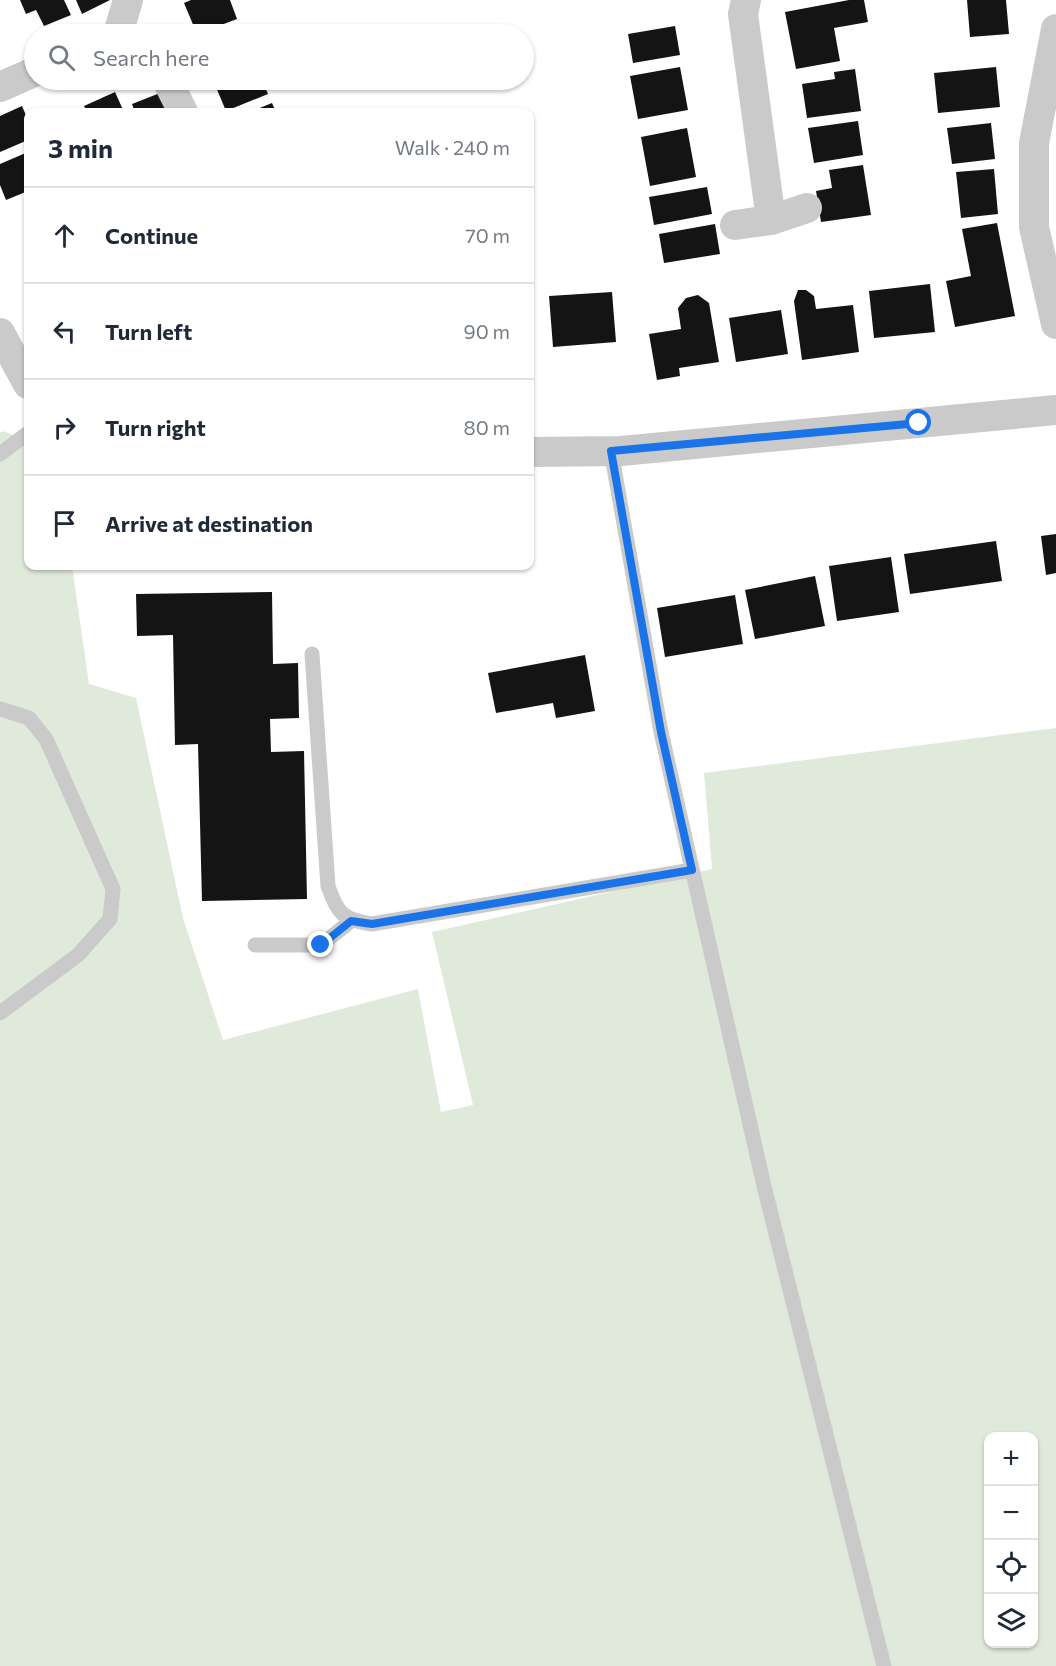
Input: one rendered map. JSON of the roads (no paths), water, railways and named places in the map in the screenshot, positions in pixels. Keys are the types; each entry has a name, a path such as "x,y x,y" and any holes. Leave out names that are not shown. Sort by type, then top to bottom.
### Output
{"street":[{"path":"121,24 128,0"},
{"path":"746,0 743,14 771,220"},
{"path":"1056,29 1034,143 1034,227 1056,324"},
{"path":"0,87 24,76"},
{"path":"172,90 181,108"},
{"path":"735,225 771,220 807,208"},
{"path":"0,333 24,377"},
{"path":"534,452 611,451 1056,410"}],"lane":[{"path":"0,454 24,437"},
{"path":"611,451 661,732 692,870 765,1186 884,1666"},
{"path":"312,654 328,886 335,908 351,921 372,924 692,870"},
{"path":"0,709 29,718 46,739 113,889 110,919 78,955 0,1013"},
{"path":"255,945 321,945 351,921"}]}
